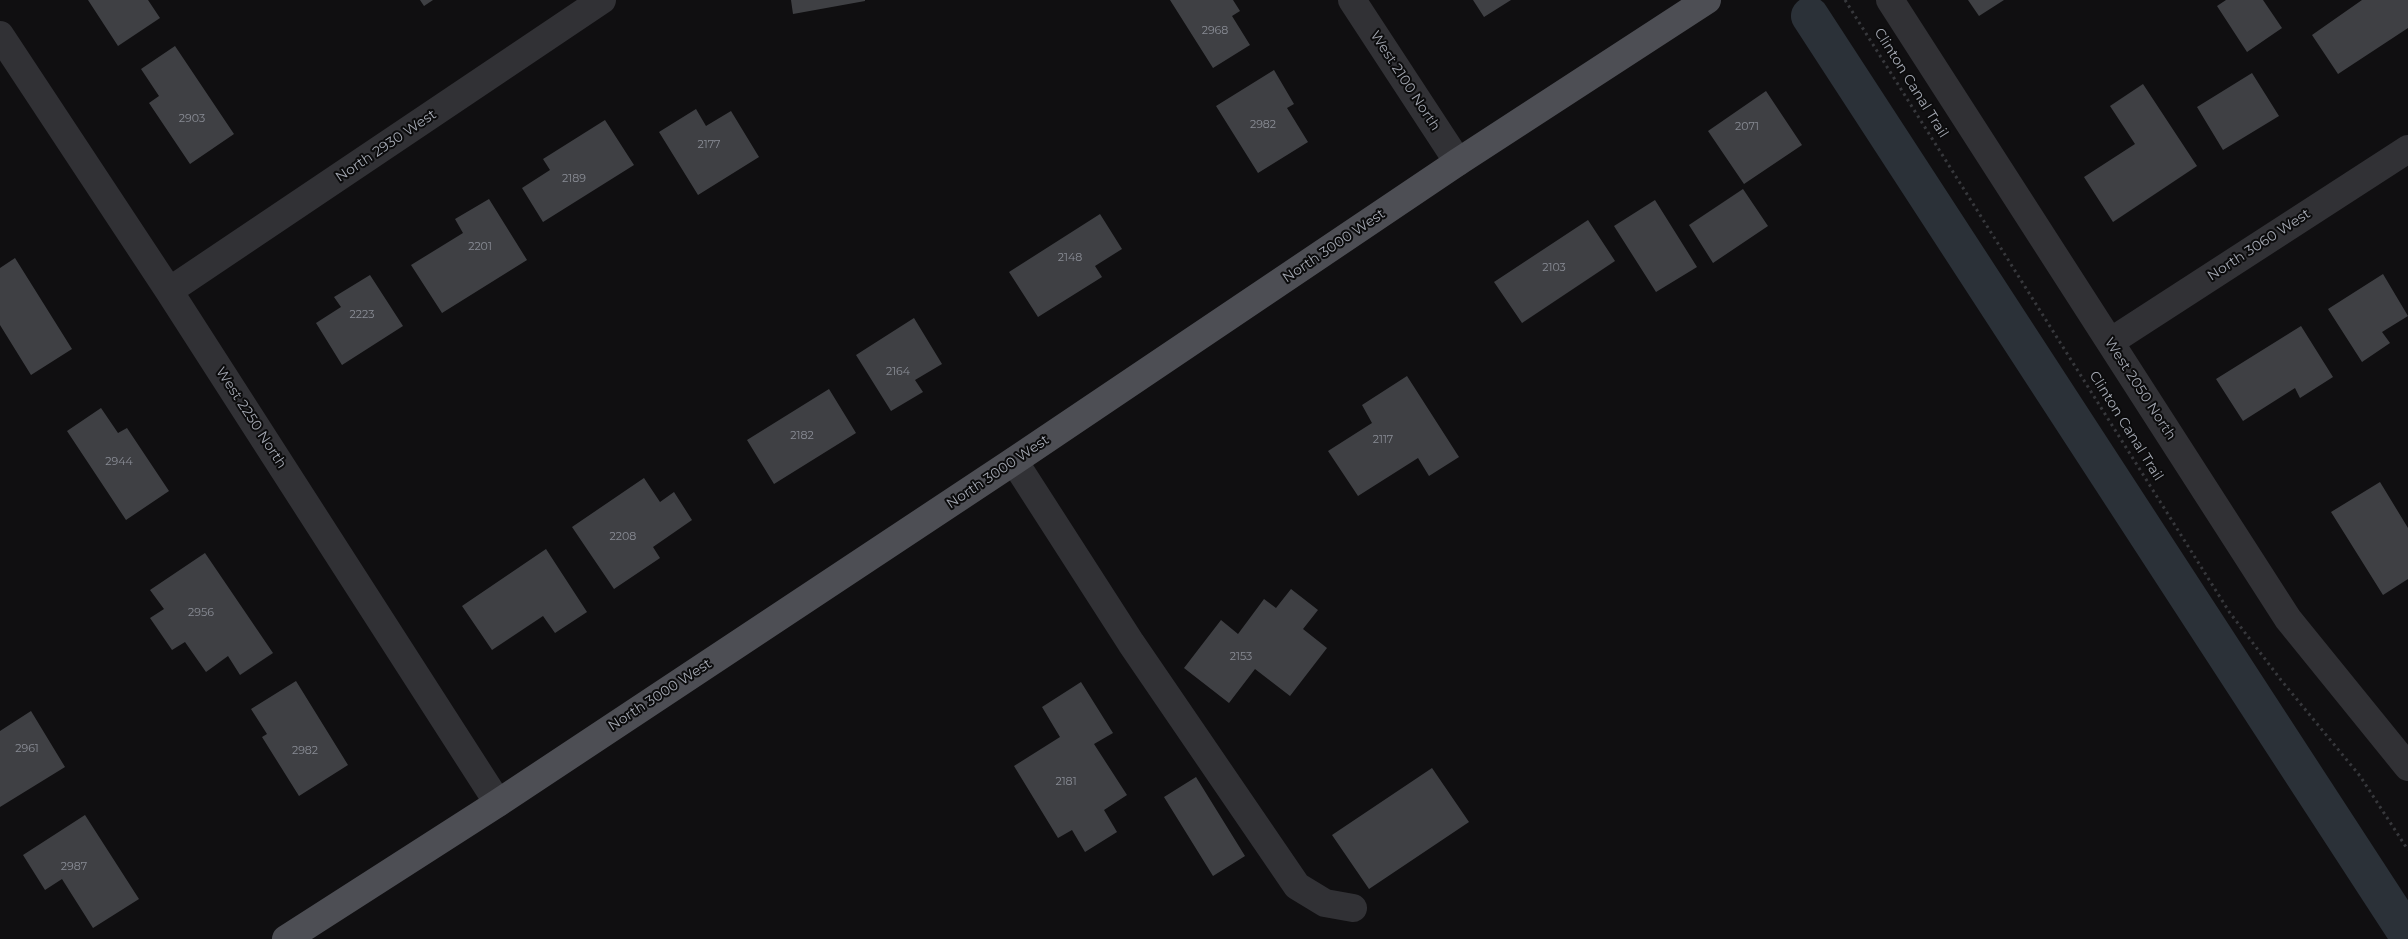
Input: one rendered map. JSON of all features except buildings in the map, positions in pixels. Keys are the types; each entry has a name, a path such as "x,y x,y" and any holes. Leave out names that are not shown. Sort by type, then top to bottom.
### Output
{"main road":[{"name":"North 3000 West","path":"286,939 498,803 1014,461 1458,162 1707,0"}],"street":[{"name":"North 2930 West","path":"169,291 602,0"},
{"name":"West 2100 North","path":"1352,0 1458,162"},
{"name":"West 2050 North","path":"1890,0 2288,619 2408,767"},
{"name":"West 2250 North","path":"0,35 169,291 498,803"},
{"name":"North 3060 West","path":"2110,342 2408,149"},
{"path":"1014,461 1131,643 1297,886 1325,903 1353,908"}],"path":[{"name":"Clinton Canal Trail","path":"1845,0 2230,613 2281,680 2360,776 2408,850"}],"waterway":[{"path":"1810,16 2408,935"}]}
